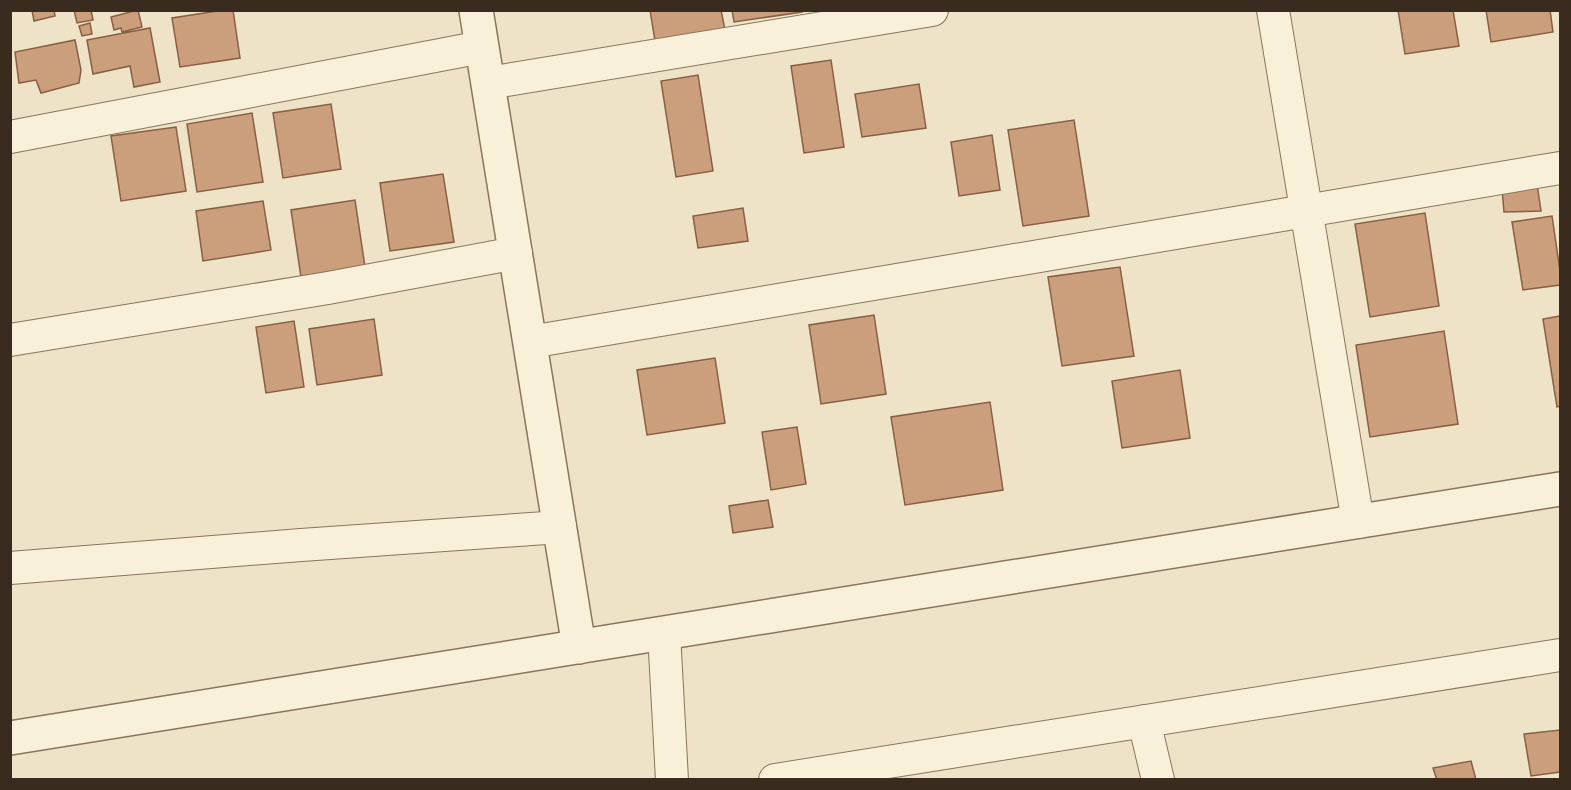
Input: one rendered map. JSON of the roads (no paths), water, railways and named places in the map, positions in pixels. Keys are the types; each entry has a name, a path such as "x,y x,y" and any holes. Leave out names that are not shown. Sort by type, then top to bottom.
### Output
{"street":[{"path":"476,10 579,647"},
{"path":"488,83 932,10"},
{"path":"1273,10 1358,522"},
{"path":"10,137 482,47"},
{"path":"530,342 1560,168"},
{"path":"10,340 328,288 516,253"},
{"path":"10,738 1560,489"},
{"path":"10,568 560,527"},
{"path":"664,633 672,780"},
{"path":"775,780 1560,655"},
{"path":"1143,721 1158,780"}]}
